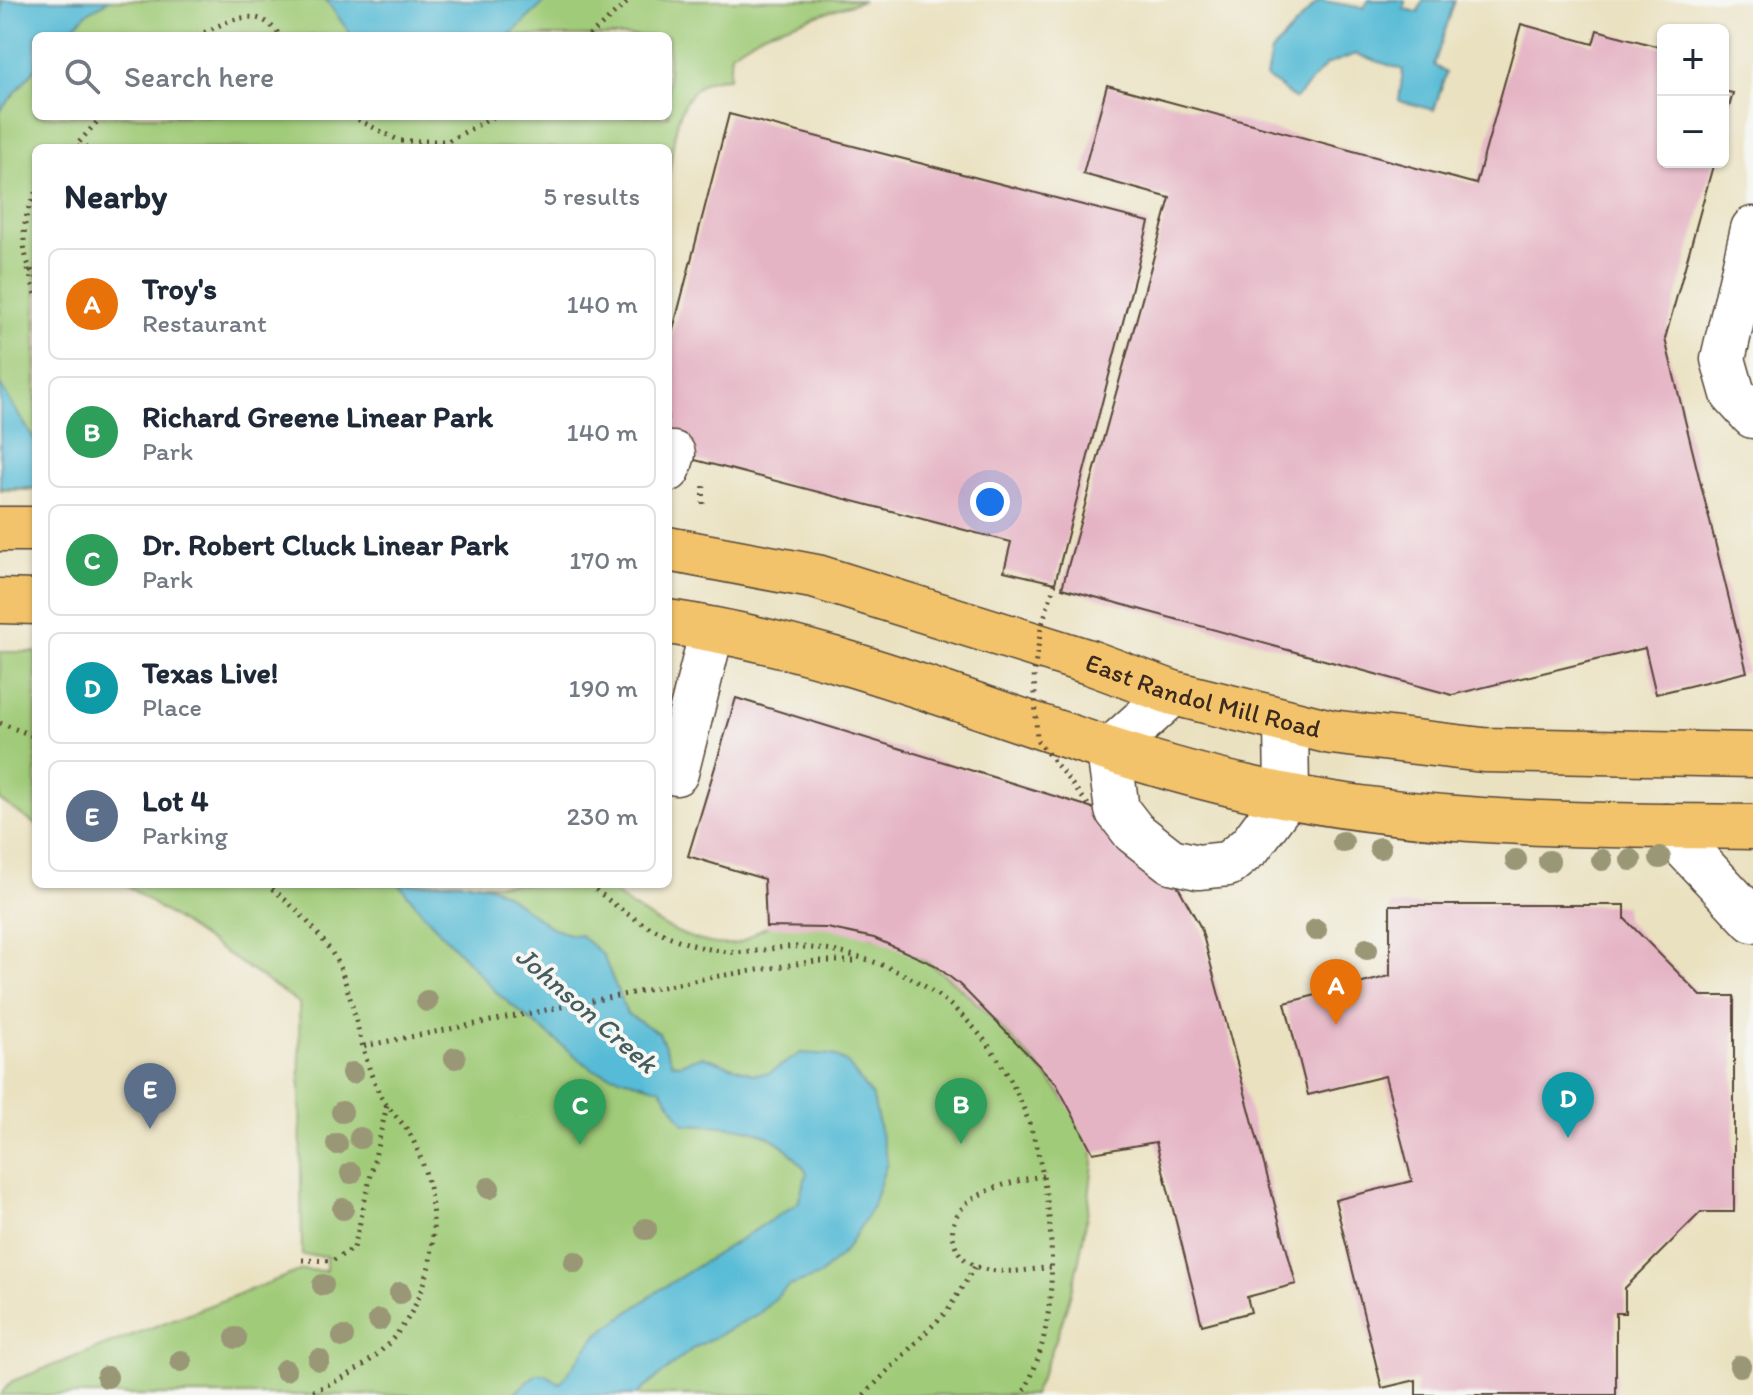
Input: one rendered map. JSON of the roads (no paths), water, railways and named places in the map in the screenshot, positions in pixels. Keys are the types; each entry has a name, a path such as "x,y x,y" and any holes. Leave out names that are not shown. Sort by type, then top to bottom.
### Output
{"main road":[{"path":"0,529 32,529"},
{"name":"East Randol Mill Road","path":"672,550 817,577 1089,662 1173,693 1286,722 1384,740 1483,750 1753,755"},
{"path":"0,601 32,602"},
{"path":"672,623 824,654 1109,751 1287,796 1440,820 1753,827"}],"lane":[{"path":"1753,229 1723,359 1733,394 1753,416"},
{"path":"676,773 712,630"},
{"path":"1173,693 1109,751 1117,810 1134,832 1171,861 1198,867 1228,864 1250,846 1287,796 1286,722"},
{"path":"1665,826 1753,920"}],"water":[{"path":"2,0 109,0 86,14 69,32 32,32 32,73 0,111"},
{"path":"326,0 547,0 513,32 349,32"},
{"path":"1319,0 1363,8 1369,0 1405,0 1404,9 1418,12 1423,0 1455,0 1434,65 1446,73 1434,110 1399,101 1403,70 1356,54 1326,65 1295,99 1266,77 1271,52"},
{"path":"0,385 32,436 32,488 0,488"},
{"name":"Johnson Creek","path":"402,888 495,888 554,928 580,935 603,955 627,1014 659,1033 672,1063 680,1064 703,1056 753,1074 769,1073 801,1053 833,1055 846,1062 873,1098 887,1162 872,1208 845,1251 819,1276 787,1287 760,1313 692,1349 636,1395 512,1395 536,1374 545,1374 560,1383 597,1335 661,1289 798,1203 807,1173 794,1157 768,1136 738,1128 684,1124 660,1088 593,1070 499,995"}],"place":[{"name":"Troy's","path":"1336,1025"},
{"name":"Lot 4","path":"150,1129"},
{"name":"Texas Live!","path":"1568,1138"},
{"name":"Richard Greene Linear Park","path":"961,1144"},
{"name":"Dr. Robert Cluck Linear Park","path":"580,1145"}]}
